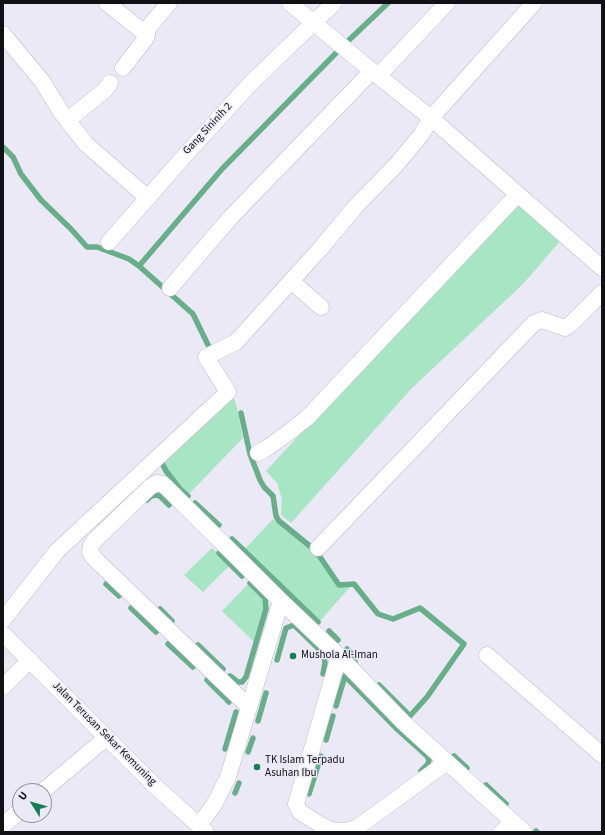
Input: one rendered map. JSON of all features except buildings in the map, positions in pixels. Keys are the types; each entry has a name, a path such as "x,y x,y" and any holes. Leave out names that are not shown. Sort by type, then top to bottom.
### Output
{"street":[{"path":"107,3 147,35"},
{"path":"123,68 146,38 148,28 169,3"},
{"path":"290,3 431,118 602,268"},
{"name":"Gang Sininih 2","path":"109,242 186,153 246,89 334,3"},
{"path":"170,288 230,218 447,3"},
{"path":"3,620 57,551 228,392 206,357 236,342 356,206 396,165 421,135 431,118 534,3"},
{"path":"3,34 42,81 86,144 148,198"},
{"path":"68,120 110,84"},
{"path":"258,453 308,417 518,194"},
{"path":"291,281 321,307"},
{"path":"318,548 534,323 542,320 565,328 602,293"},
{"path":"249,706 94,558 90,552 94,540 150,487 157,483 163,484 281,601 339,656 404,723 447,762 513,828"},
{"path":"202,828 228,777 281,601"},
{"name":"Jalan Terusan Sekar Kemuning","path":"3,634 155,786 202,828"},
{"path":"486,655 602,755"},
{"path":"339,656 296,804 300,812 324,827 335,831 346,831 358,827 447,762"},
{"path":"3,687 30,660"},
{"path":"52,784 106,738"},
{"path":"3,825 12,818"}],"green space":[{"path":"516,201 561,240 523,284 412,388 291,523 281,515 282,499 277,483 266,471"},
{"path":"233,395 243,438 188,495 168,471 163,461"},
{"path":"273,519 314,552 338,587 351,586 320,621 245,549"},
{"path":"212,548 230,565 203,592 184,575"},
{"path":"249,583 262,596 266,605 255,643 222,611"}],"waterway":[{"path":"348,41 388,3"},
{"path":"139,266 222,169 339,50"},
{"path":"3,147 13,157 21,174 41,200 87,247 97,247 129,259 139,266 193,314 211,351"},
{"path":"241,413 250,454 260,480 264,487 273,496 276,516 279,521 316,551 339,585 354,584 378,614 393,619 420,608 464,644 427,697 410,716 379,685"},
{"path":"161,461 166,471 180,489 188,496"},
{"path":"147,500 151,496 156,495 160,496 169,505"},
{"path":"195,503 219,525"},
{"path":"232,539 318,622"},
{"path":"219,553 242,576"},
{"path":"230,676 238,682 242,682 246,677 266,609 265,598 250,583"},
{"path":"106,584 119,596"},
{"path":"131,608 156,632"},
{"path":"160,609 172,621"},
{"path":"277,660 286,628 294,625 323,653 325,663 323,674"},
{"path":"329,631 338,640"},
{"path":"168,644 193,667"},
{"path":"198,645 223,669"},
{"path":"347,649 351,653 351,658 355,662"},
{"path":"336,706 345,676 398,730 427,756 429,760 428,764 421,771"},
{"path":"207,680 224,697"},
{"path":"258,721 266,693"},
{"path":"225,749 236,712"},
{"path":"326,740 333,716"},
{"path":"248,752 253,738"},
{"path":"309,794 321,756"},
{"path":"454,756 467,768"},
{"path":"235,793 239,783"},
{"path":"486,785 506,804"}],"place":[{"name":"Mushola Al-Iman","path":"293,656"},
{"name":"TK Islam Terpadu Asuhan Ibu","path":"257,767"}]}
